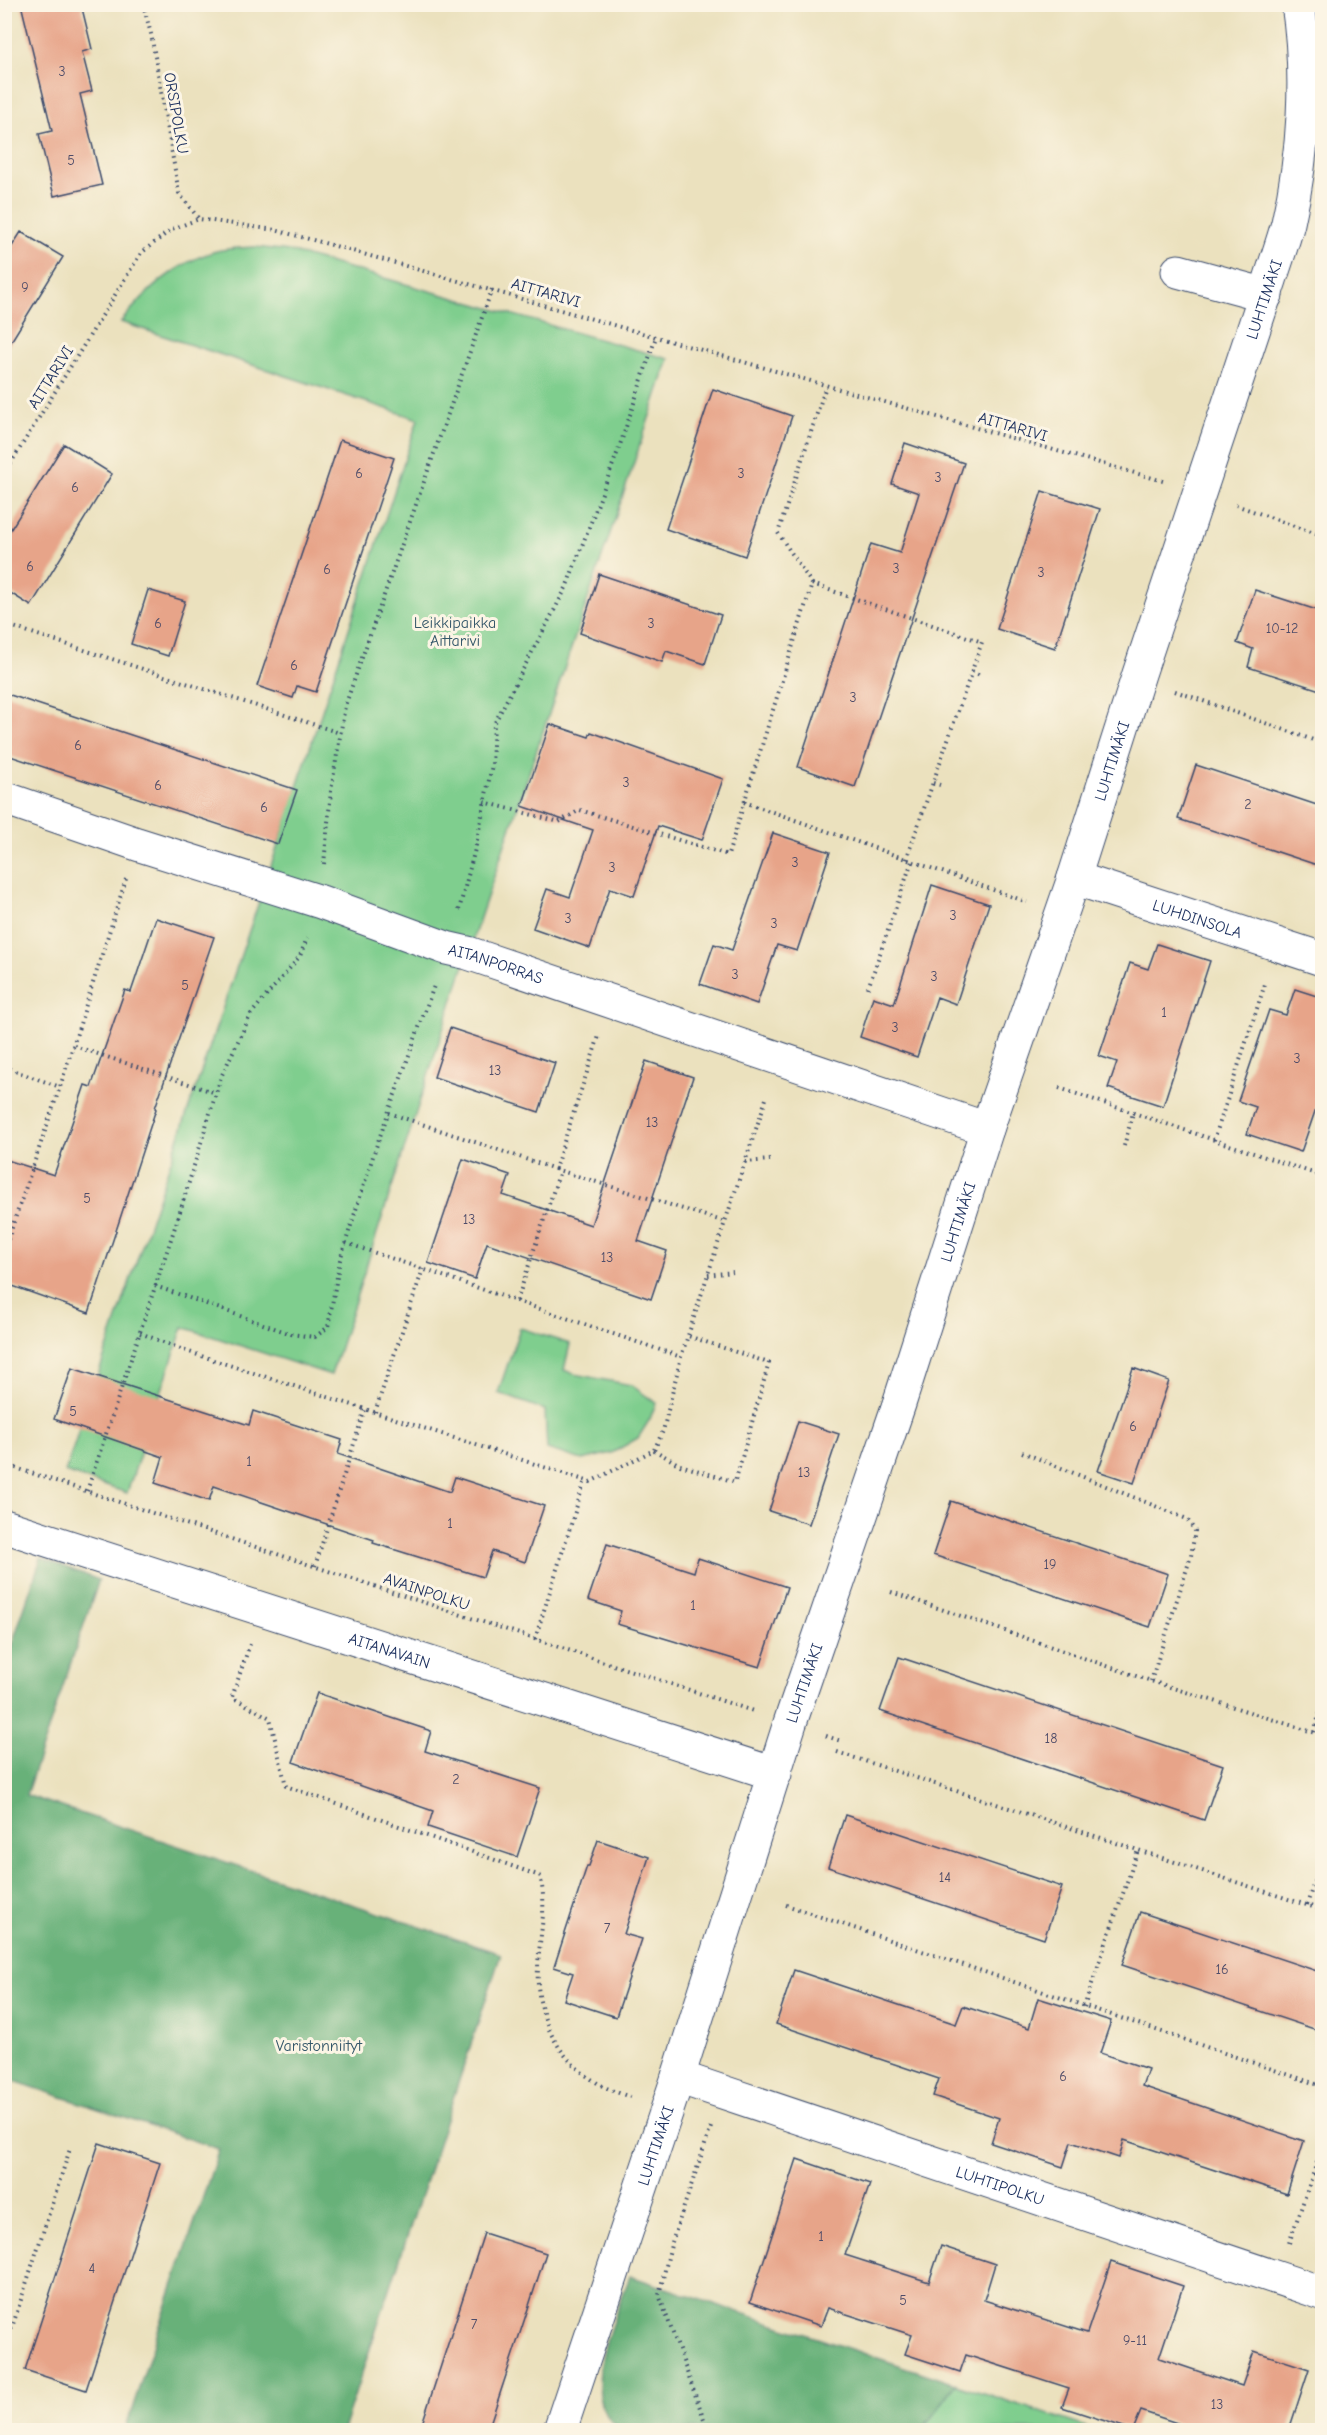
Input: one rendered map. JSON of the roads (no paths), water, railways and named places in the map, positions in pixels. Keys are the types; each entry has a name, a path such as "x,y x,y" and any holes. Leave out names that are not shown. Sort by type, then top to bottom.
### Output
{"street":[{"name":"LUHTIMÄKI","path":"560,2430 678,2077 790,1724 899,1404 987,1130 1074,878 1139,674 1266,296 1288,223 1298,166 1303,65 1298,4"},
{"path":"1178,271 1266,296"},
{"name":"AITANPORRAS","path":"4,798 137,844 321,902 446,948 468,953 987,1130"},
{"name":"LUHDINSOLA","path":"1074,878 1323,959"},
{"name":"AITANAVAIN","path":"4,1526 775,1774"},
{"name":"LUHTIPOLKU","path":"678,2077 1323,2293"}],"park label":[{"name":"Leikkipaikka Aittarivi","path":"455,631"},
{"name":"Varistonniityt","path":"319,2045"}]}
